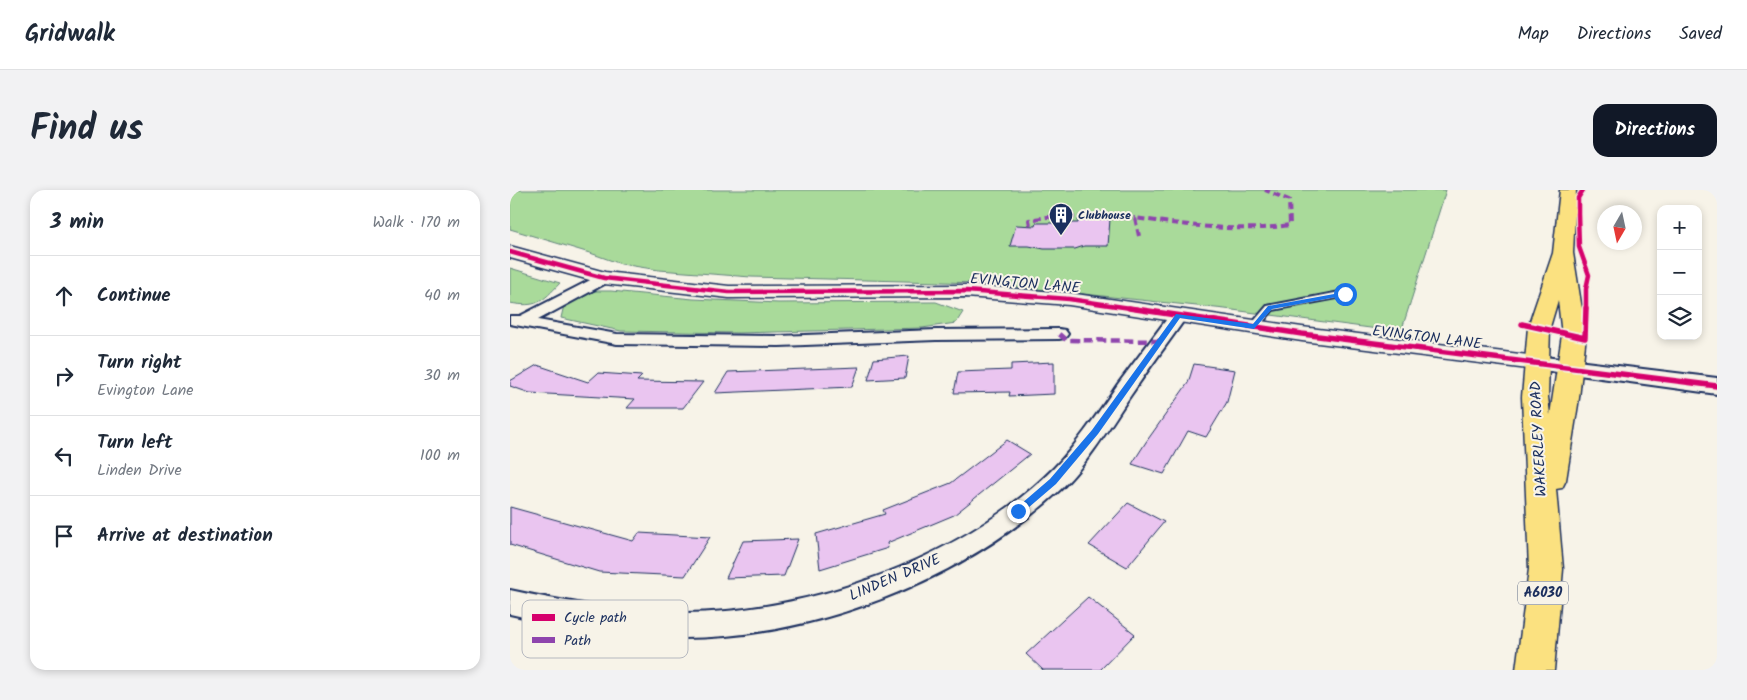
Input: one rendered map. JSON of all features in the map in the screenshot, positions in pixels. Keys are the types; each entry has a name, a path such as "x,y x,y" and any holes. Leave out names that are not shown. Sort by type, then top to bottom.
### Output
{"highway":[{"name":"A6030","path":"1568,190 1563,253 1574,335 1568,367"},
{"name":"A6030","path":"1536,363 1539,327 1563,253"},
{"name":"WAKERLEY ROAD","path":"1535,670 1546,569 1535,397 1536,363"},
{"name":"WAKERLEY ROAD","path":"1544,516 1566,398 1568,367"}],"main road":[{"name":"EVINGTON LANE","path":"510,252 604,278 729,292 862,293 966,291 1069,299 1302,334 1536,363"}],"street":[{"path":"516,320 604,278"},
{"name":"LINDEN DRIVE","path":"688,624 706,624 775,617 848,599 914,572 965,546 1018,511 1053,482 1095,432 1178,316"},
{"path":"516,320 617,339 780,341 936,335 1059,334"},
{"name":"EVINGTON LANE","path":"1536,363 1717,386"}],"lane":[{"path":"1254,326 1270,308 1345,294"}],"green space":[{"path":"510,190 1446,190 1401,332 1225,309 980,283 751,277 659,270 621,264 510,229"},
{"path":"510,268 560,283 543,299 533,304 510,303"},
{"path":"592,291 778,303 936,302 963,312 956,323 922,328 738,333 621,331 561,318 564,305"}],"building":[{"name":"Clubhouse","path":"1078,219 1110,219 1108,246 1044,249 1029,246 1010,246 1016,225 1035,226 1036,223 1078,223"},
{"path":"909,356 905,378 868,380 874,359"},
{"path":"1054,362 1054,394 1009,396 1010,392 954,393 958,372 1011,370 1011,364"},
{"path":"1194,364 1235,370 1227,402 1206,437 1188,431 1164,474 1132,464 1188,383"},
{"path":"537,365 588,382 598,373 642,376 637,381 703,382 683,408 627,408 635,399 530,393 510,386 510,381"},
{"path":"859,367 852,387 715,393 728,372"},
{"path":"1007,440 1030,454 954,515 887,543 888,548 820,569 816,534 885,514 883,510 951,483"},
{"path":"1128,503 1164,522 1127,567 1089,545"},
{"path":"510,507 633,541 639,533 710,537 685,576 599,572 510,545"},
{"path":"798,539 784,576 726,578 743,541"},
{"path":"1088,597 1135,634 1100,670 1043,670 1026,654"}],"marked path":[{"path":"1139,236 1135,218 1183,225 1214,227 1272,228 1290,225 1289,200 1265,190"},
{"path":"1030,225 1029,220 1047,217 1135,218"},
{"path":"1059,334 1066,340 1160,341"}],"cycle path":[{"path":"1522,324 1585,338 1586,289 1589,275 1579,247 1578,213 1578,198 1583,190"},
{"path":"510,252 604,278 729,292 966,291 1069,299 1302,334 1717,386"}],"place":[{"name":"Clubhouse","path":"1061,236"}],"route":[{"path":"1018,511 1053,482 1095,432 1178,316 1254,326 1270,308 1345,294"}]}
